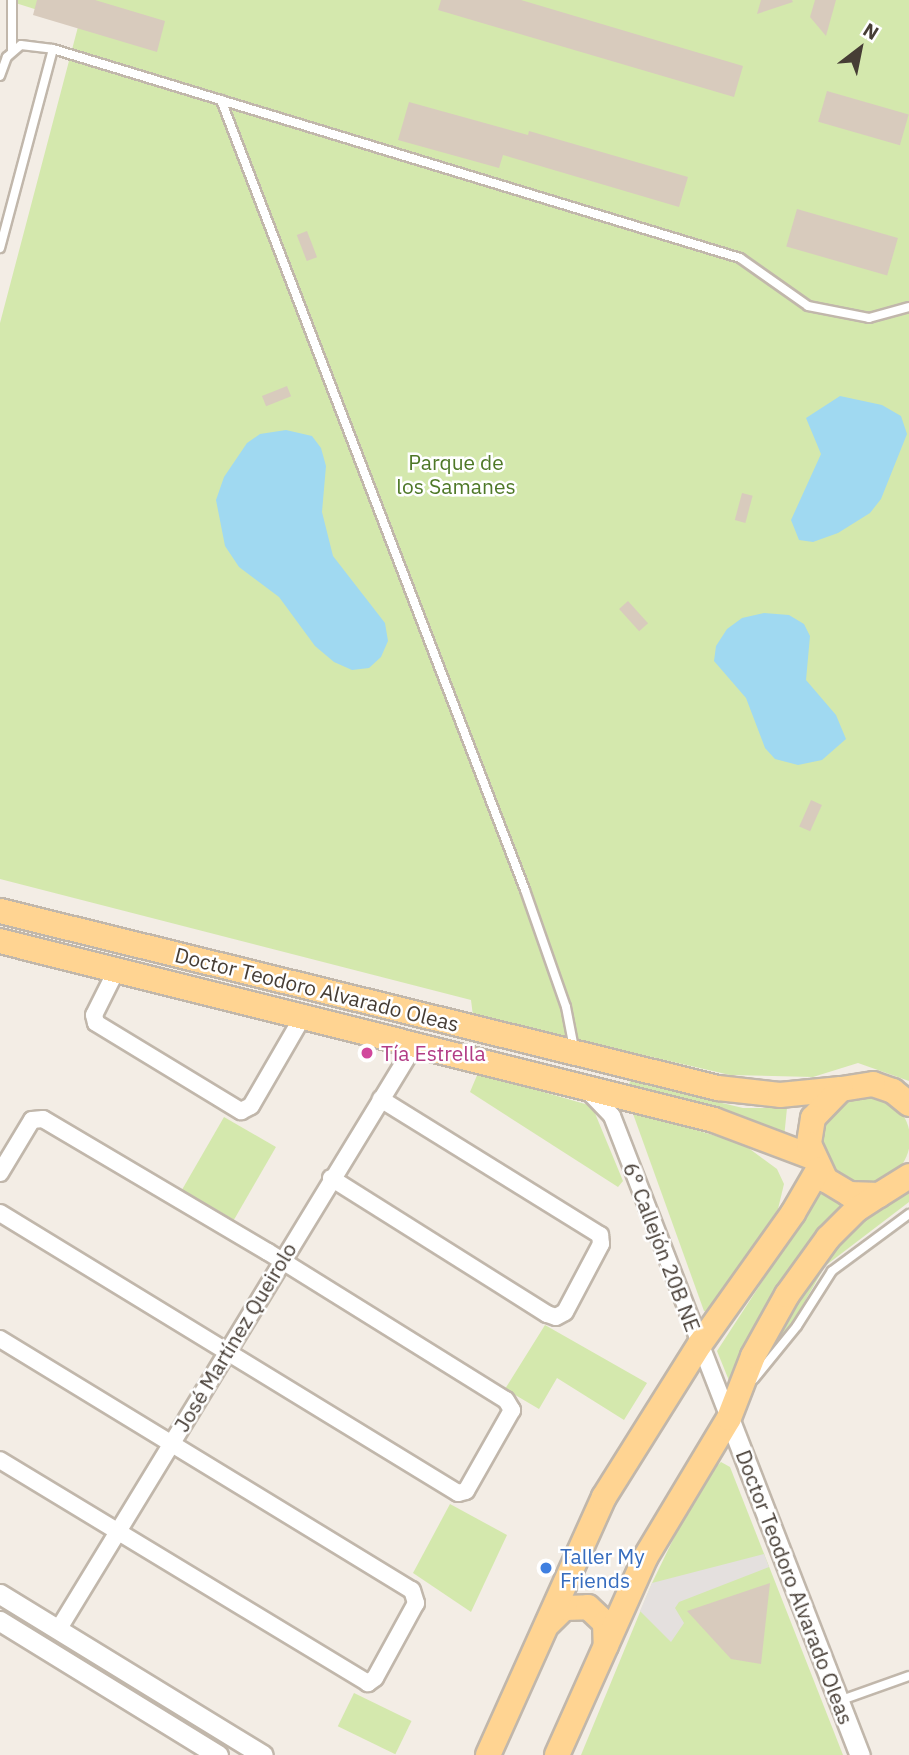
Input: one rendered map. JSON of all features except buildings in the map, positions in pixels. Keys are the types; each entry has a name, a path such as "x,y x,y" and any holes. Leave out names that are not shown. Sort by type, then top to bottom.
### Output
{"main road":[{"name":"Doctor Teodoro Alvarado Oleas","path":"0,911 740,1091 780,1095 873,1084 893,1091 909,1104"},
{"name":"Doctor Teodoro Alvarado Oleas","path":"0,941 714,1120 783,1146 812,1172"},
{"path":"488,1755 604,1497 812,1172 813,1118 841,1089"},
{"path":"783,1146 800,1167 849,1194 898,1186"},
{"path":"557,1755 645,1558 731,1414 753,1356 811,1258 844,1221 898,1186"},
{"path":"548,1624 564,1608 588,1607 605,1623 606,1646"}],"street":[{"path":"117,971 94,1014 96,1023 241,1111 251,1106 302,1018"},
{"name":"José Martínez Queirolo","path":"58,1630 331,1178 414,1046"},
{"name":"6° Callejón 20B NE","path":"581,1087 611,1116 700,1344 731,1414"},
{"path":"331,1178 547,1314 556,1317 565,1312 601,1244 600,1235 381,1099"},
{"path":"0,1174 32,1120 39,1118 283,1261 509,1403 510,1415 466,1491 454,1491 0,1213"},
{"path":"0,1339 412,1590 416,1603 375,1678 363,1681 0,1460"},
{"name":"Doctor Teodoro Alvarado Oleas","path":"731,1414 860,1755"},
{"path":"0,1594 263,1755"},
{"path":"0,1621 218,1755"},
{"path":"135,1704 147,1684"}],"lane":[{"path":"0,76 12,50 12,0"},
{"path":"12,50 30,43 740,258 808,306 869,318 909,307"},
{"path":"0,248 53,50"},
{"path":"221,100 525,890 566,1007 575,1052"},
{"path":"731,1414 797,1326 832,1271 909,1213"},
{"path":"839,1701 909,1676"}],"green space":[{"name":"Parque de los Samanes","path":"6,0 909,0 909,1081 858,1063 813,1077 730,1075 473,1016 471,1000 0,879 0,323 79,23"},
{"path":"478,1073 592,1106 623,1181 618,1187 470,1092"},
{"path":"630,1081 743,1108 787,1108 784,1138 705,1105 629,1085"},
{"path":"865,1094 882,1097 897,1107 907,1122 910,1139 907,1156 897,1171 882,1181 865,1184 848,1181 833,1171 823,1156 820,1139 823,1122 833,1107 848,1097"},
{"path":"632,1111 743,1144 777,1169 784,1184 778,1209 709,1313 704,1311"},
{"path":"224,1117 276,1147 234,1220 182,1190"},
{"path":"813,1186 841,1205 812,1238 734,1393 717,1351 797,1228"},
{"path":"909,1192 909,1202 825,1266 788,1331 774,1341 832,1240"},
{"path":"545,1325 647,1383 624,1420 557,1378 539,1409 505,1389"},
{"path":"721,1462 730,1467 843,1755 581,1755 652,1583 702,1480"},
{"path":"450,1504 507,1535 471,1612 413,1573"},
{"path":"354,1693 412,1721 395,1754 338,1726"}],"shaded area":[{"path":"764,1554 769,1567 679,1602 675,1608 684,1623 671,1642 640,1611 652,1583"}],"water":[{"path":"840,396 882,405 901,416 907,434 881,499 870,513 838,533 813,542 799,540 791,520 821,454 806,418"},
{"path":"286,430 312,436 321,448 326,466 322,512 333,556 385,623 388,641 381,657 369,668 352,670 334,662 315,646 279,597 239,567 225,546 216,500 224,477 247,443 260,434"},
{"path":"764,613 789,615 804,624 810,636 806,680 836,715 846,739 822,760 798,765 775,759 765,748 746,698 714,661 716,646 727,629 742,618"}],"place":[{"name":"Tía Estrella","path":"367,1053"},
{"name":"Taller My Friends","path":"546,1568"}]}
